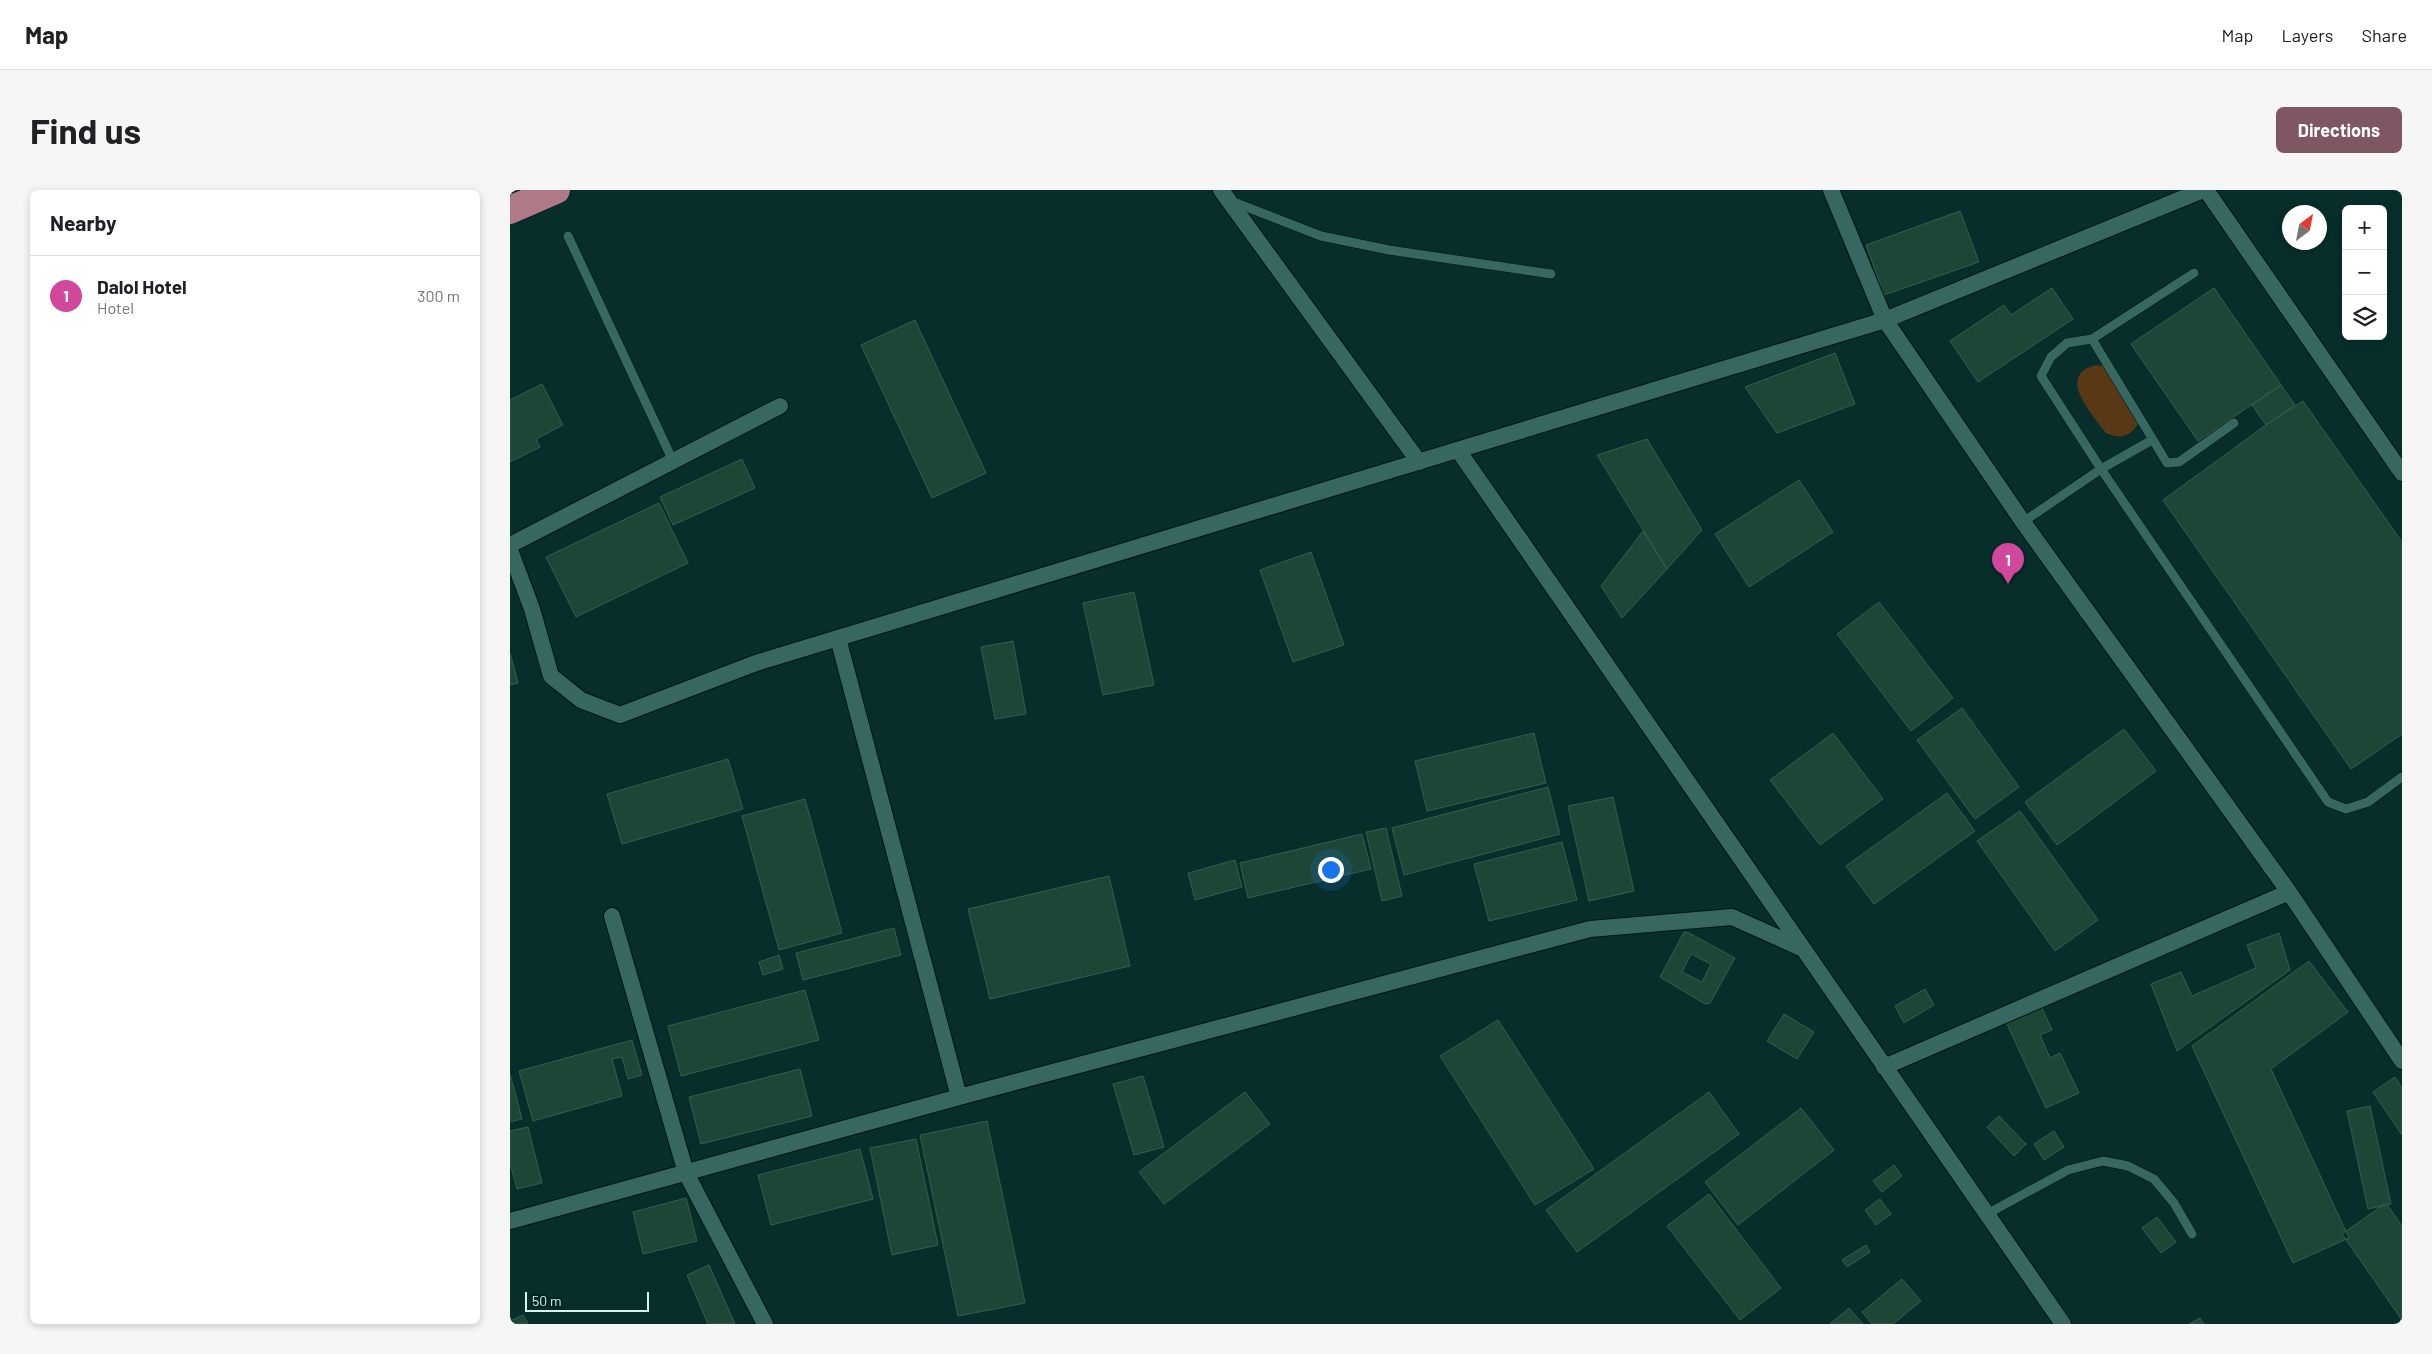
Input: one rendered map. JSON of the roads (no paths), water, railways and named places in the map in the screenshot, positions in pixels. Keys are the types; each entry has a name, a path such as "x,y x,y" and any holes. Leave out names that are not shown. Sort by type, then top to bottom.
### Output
{"highway":[{"path":"510,210 556,190"}],"street":[{"path":"1831,190 1885,320 2023,522 2289,892 2402,1060"},
{"path":"510,550 532,609 551,676 582,700 620,714 756,663 1885,320 2205,190 2402,473"},
{"path":"1225,195 1419,462"},
{"path":"510,545 780,406"},
{"path":"1458,450 2063,1324"},
{"path":"838,638 959,1097"},
{"path":"1884,1067 2289,892"},
{"path":"612,916 686,1173 765,1324"},
{"path":"510,1220 959,1097 1590,929 1732,917 1801,948"}],"lane":[{"path":"1225,195 1321,236 1389,250 1551,274"},
{"path":"568,236 673,461"},
{"path":"2194,273 2092,339 2067,343 2051,357 2041,376 2101,469 2328,802 2346,809 2368,802 2402,777"},
{"path":"2092,339 2167,463 2173,464 2234,422"},
{"path":"2023,522 2101,469 2152,440"},
{"path":"1987,1214 2068,1170 2103,1161 2128,1166 2154,1179 2174,1203 2192,1234"}],"place":[{"name":"Dalol Hotel","path":"2008,584"}]}
